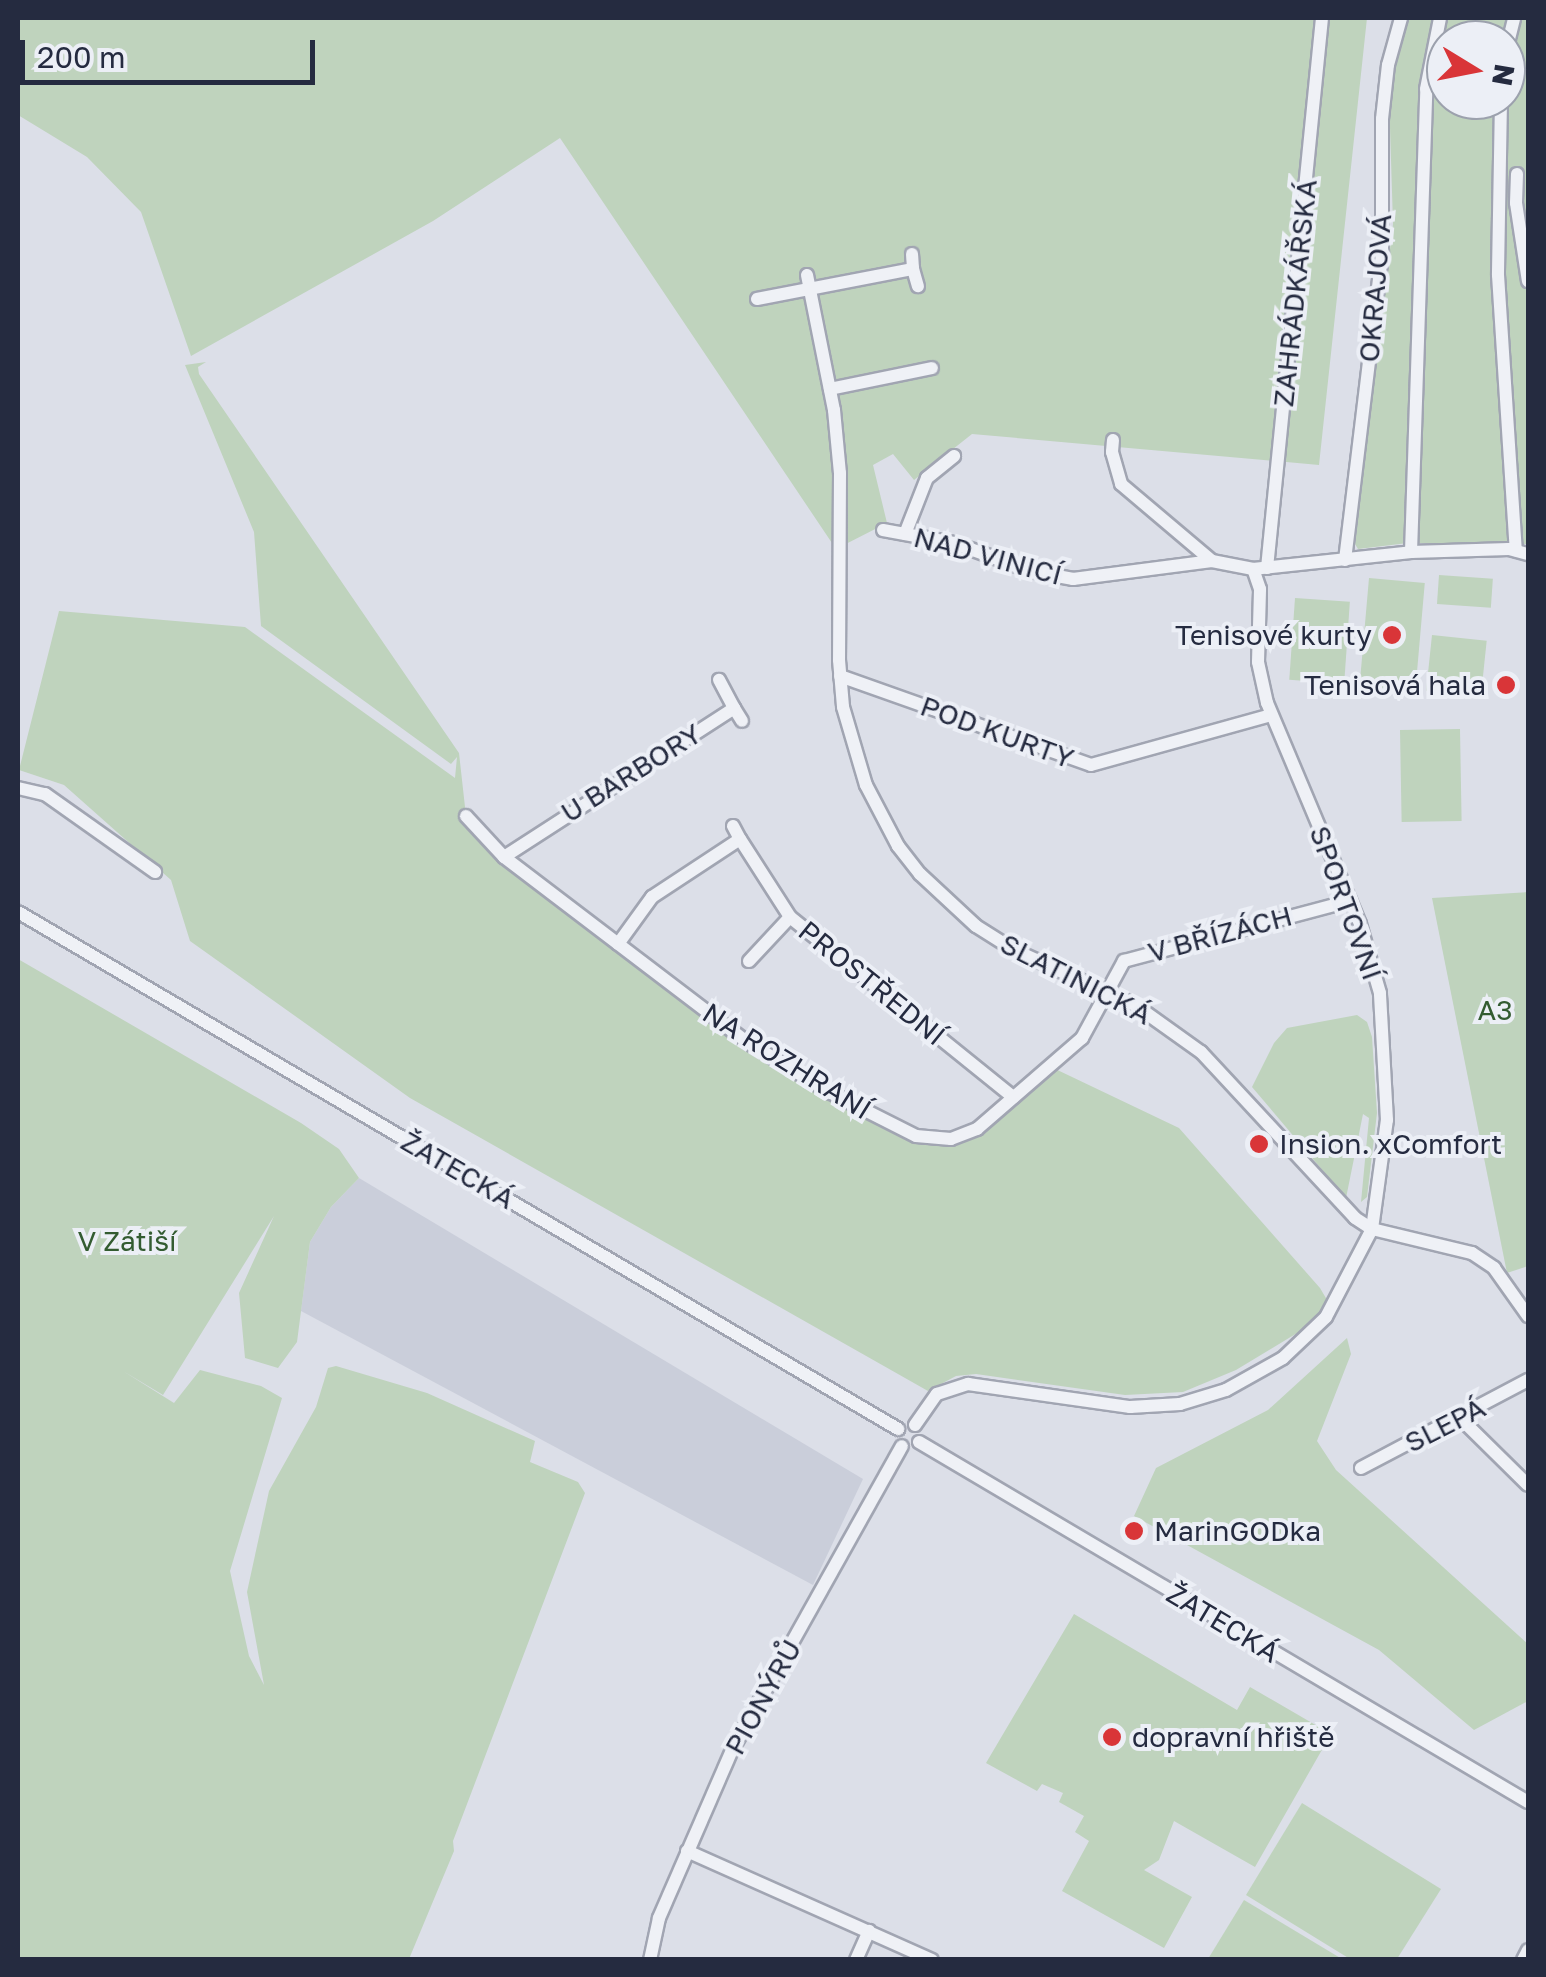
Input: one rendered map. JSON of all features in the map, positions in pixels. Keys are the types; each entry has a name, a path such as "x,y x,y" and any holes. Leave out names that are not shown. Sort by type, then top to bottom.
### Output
{"street":[{"name":"ZAHRÁDKÁŘSKÁ","path":"1260,569 1322,18"},
{"name":"OKRAJOVÁ","path":"1345,560 1382,252 1382,119 1388,65 1401,18"},
{"path":"1412,552 1426,89 1440,18"},
{"path":"1114,440 1112,452 1121,484 1212,560 1260,569 1412,552 1522,552 1498,275 1501,120"},
{"path":"1517,174 1516,203 1528,281"},
{"path":"912,254 918,286"},
{"path":"757,299 808,282 913,269"},
{"name":"SLATINICKÁ","path":"808,282 830,389 840,474 840,676 849,735 866,784 898,846 920,874 976,926 1001,942 1107,990 1201,1052 1354,1218 1372,1229"},
{"path":"830,389 932,368"},
{"path":"905,534 927,478 954,456"},
{"name":"NAD VINICÍ","path":"884,530 954,543 1030,571 1073,579 1212,560"},
{"name":"SPORTOVNÍ","path":"915,1425 938,1394 968,1384 1130,1407 1180,1404 1226,1390 1283,1358 1326,1317 1372,1229 1387,1120 1380,993 1350,901 1271,716 1258,662 1260,569"},
{"name":"POD KURTY","path":"840,676 1091,765 1271,716"},
{"path":"719,680 742,721"},
{"name":"U BARBORY","path":"504,857 734,708"},
{"path":"18,788 44,794 155,872"},
{"name":"NA ROZHRANÍ","path":"466,816 504,857 746,1042 904,1133 951,1138 977,1129 1082,1038 1107,990"},
{"name":"PROSTŘEDNÍ","path":"733,826 790,916 1014,1097"},
{"path":"618,944 652,897 740,839"},
{"name":"V BŘÍZÁCH","path":"1107,990 1118,968 1134,957 1350,901"},
{"name":"ŽATECKÁ","path":"18,912 898,1428"},
{"path":"749,961 790,916"},
{"path":"1372,1229 1472,1253 1494,1268 1528,1316"},
{"name":"SLEPÁ","path":"1361,1468 1528,1380"},
{"path":"1460,1418 1528,1485"},
{"path":"915,1425 919,1442 902,1446 898,1428 915,1425"},
{"name":"ŽATECKÁ","path":"919,1442 1528,1802"},
{"name":"PIONÝRŮ","path":"650,1960 659,1918 732,1750 902,1446"},
{"path":"687,1851 932,1960"},
{"path":"856,1960 868,1931"},
{"path":"1524,1960 1528,1950"}],"shaded area":[{"path":"359,1178 863,1479 813,1585 301,1311 310,1242 331,1207"}],"green space":[{"path":"18,18 1316,18 1328,22 1329,18 1367,18 1319,465 972,434 914,480 893,454 873,465 887,523 836,549 560,138 433,221 191,356 141,212 87,157 18,115"},
{"path":"1407,18 1528,18 1528,544 1408,543 1358,549 1355,544 1393,224 1389,96"},
{"path":"206,362 198,367 199,374 459,753 466,816 504,857 747,1042 904,1133 946,1138 981,1125 1049,1066 1179,1128 1320,1288 1330,1305 1312,1324 1236,1370 1183,1392 1125,1395 976,1374 956,1376 928,1391 410,1098 190,941 171,880 64,785 19,770 59,611 245,627 455,778 457,757 451,764 261,626 254,532 185,365"},
{"name":"Tenisové kurty","path":"1439,575 1493,579 1491,608 1437,604"},
{"name":"Tenisové kurty","path":"1369,578 1425,583 1415,690 1360,686"},
{"name":"Tenisové kurty","path":"1295,598 1350,602 1344,684 1289,680"},
{"name":"Tenisové kurty","path":"1432,635 1487,641 1481,696 1426,691"},
{"path":"1460,729 1462,821 1402,822 1400,730"},
{"name":"A3","path":"1528,892 1528,1266 1507,1273 1432,898"},
{"name":"V Zátiší","path":"18,959 301,1123 339,1149 359,1178 331,1207 310,1242 297,1342 278,1368 245,1358 239,1293 274,1216 163,1395 123,1371 174,1403 200,1370 261,1386 282,1398 230,1571 249,1656 264,1685 247,1592 269,1491 316,1407 328,1368 336,1366 427,1393 535,1441 530,1462 578,1482 585,1493 453,1841 454,1851 409,1959 18,1959"},
{"path":"1357,1015 1367,1022 1372,1037 1377,1113 1367,1197 1361,1202 1369,1118 1363,1114 1346,1198 1252,1087 1274,1043 1287,1028"},
{"path":"1347,1338 1351,1354 1317,1441 1336,1470 1528,1644 1528,1701 1474,1730 1379,1650 1134,1516 1156,1468 1268,1410"},
{"name":"dopravní hřiště","path":"1074,1614 1237,1710 1250,1687 1331,1734 1255,1867 1174,1821 1159,1860 1144,1870 1192,1897 1164,1948 1062,1891 1089,1841 1075,1832 1084,1816 1059,1802 1063,1793 1042,1784 1037,1791 986,1763"},
{"path":"1302,1803 1441,1889 1397,1959 1350,1959 1246,1895"},
{"path":"1244,1900 1342,1959 1208,1959"}],"place":[{"name":"Tenisové kurty","path":"1392,635"},
{"name":"Tenisová hala","path":"1506,685"},
{"name":"Insion. xComfort","path":"1259,1144"},
{"name":"MarinGODka","path":"1134,1531"},
{"name":"dopravní hřiště","path":"1112,1737"}]}
